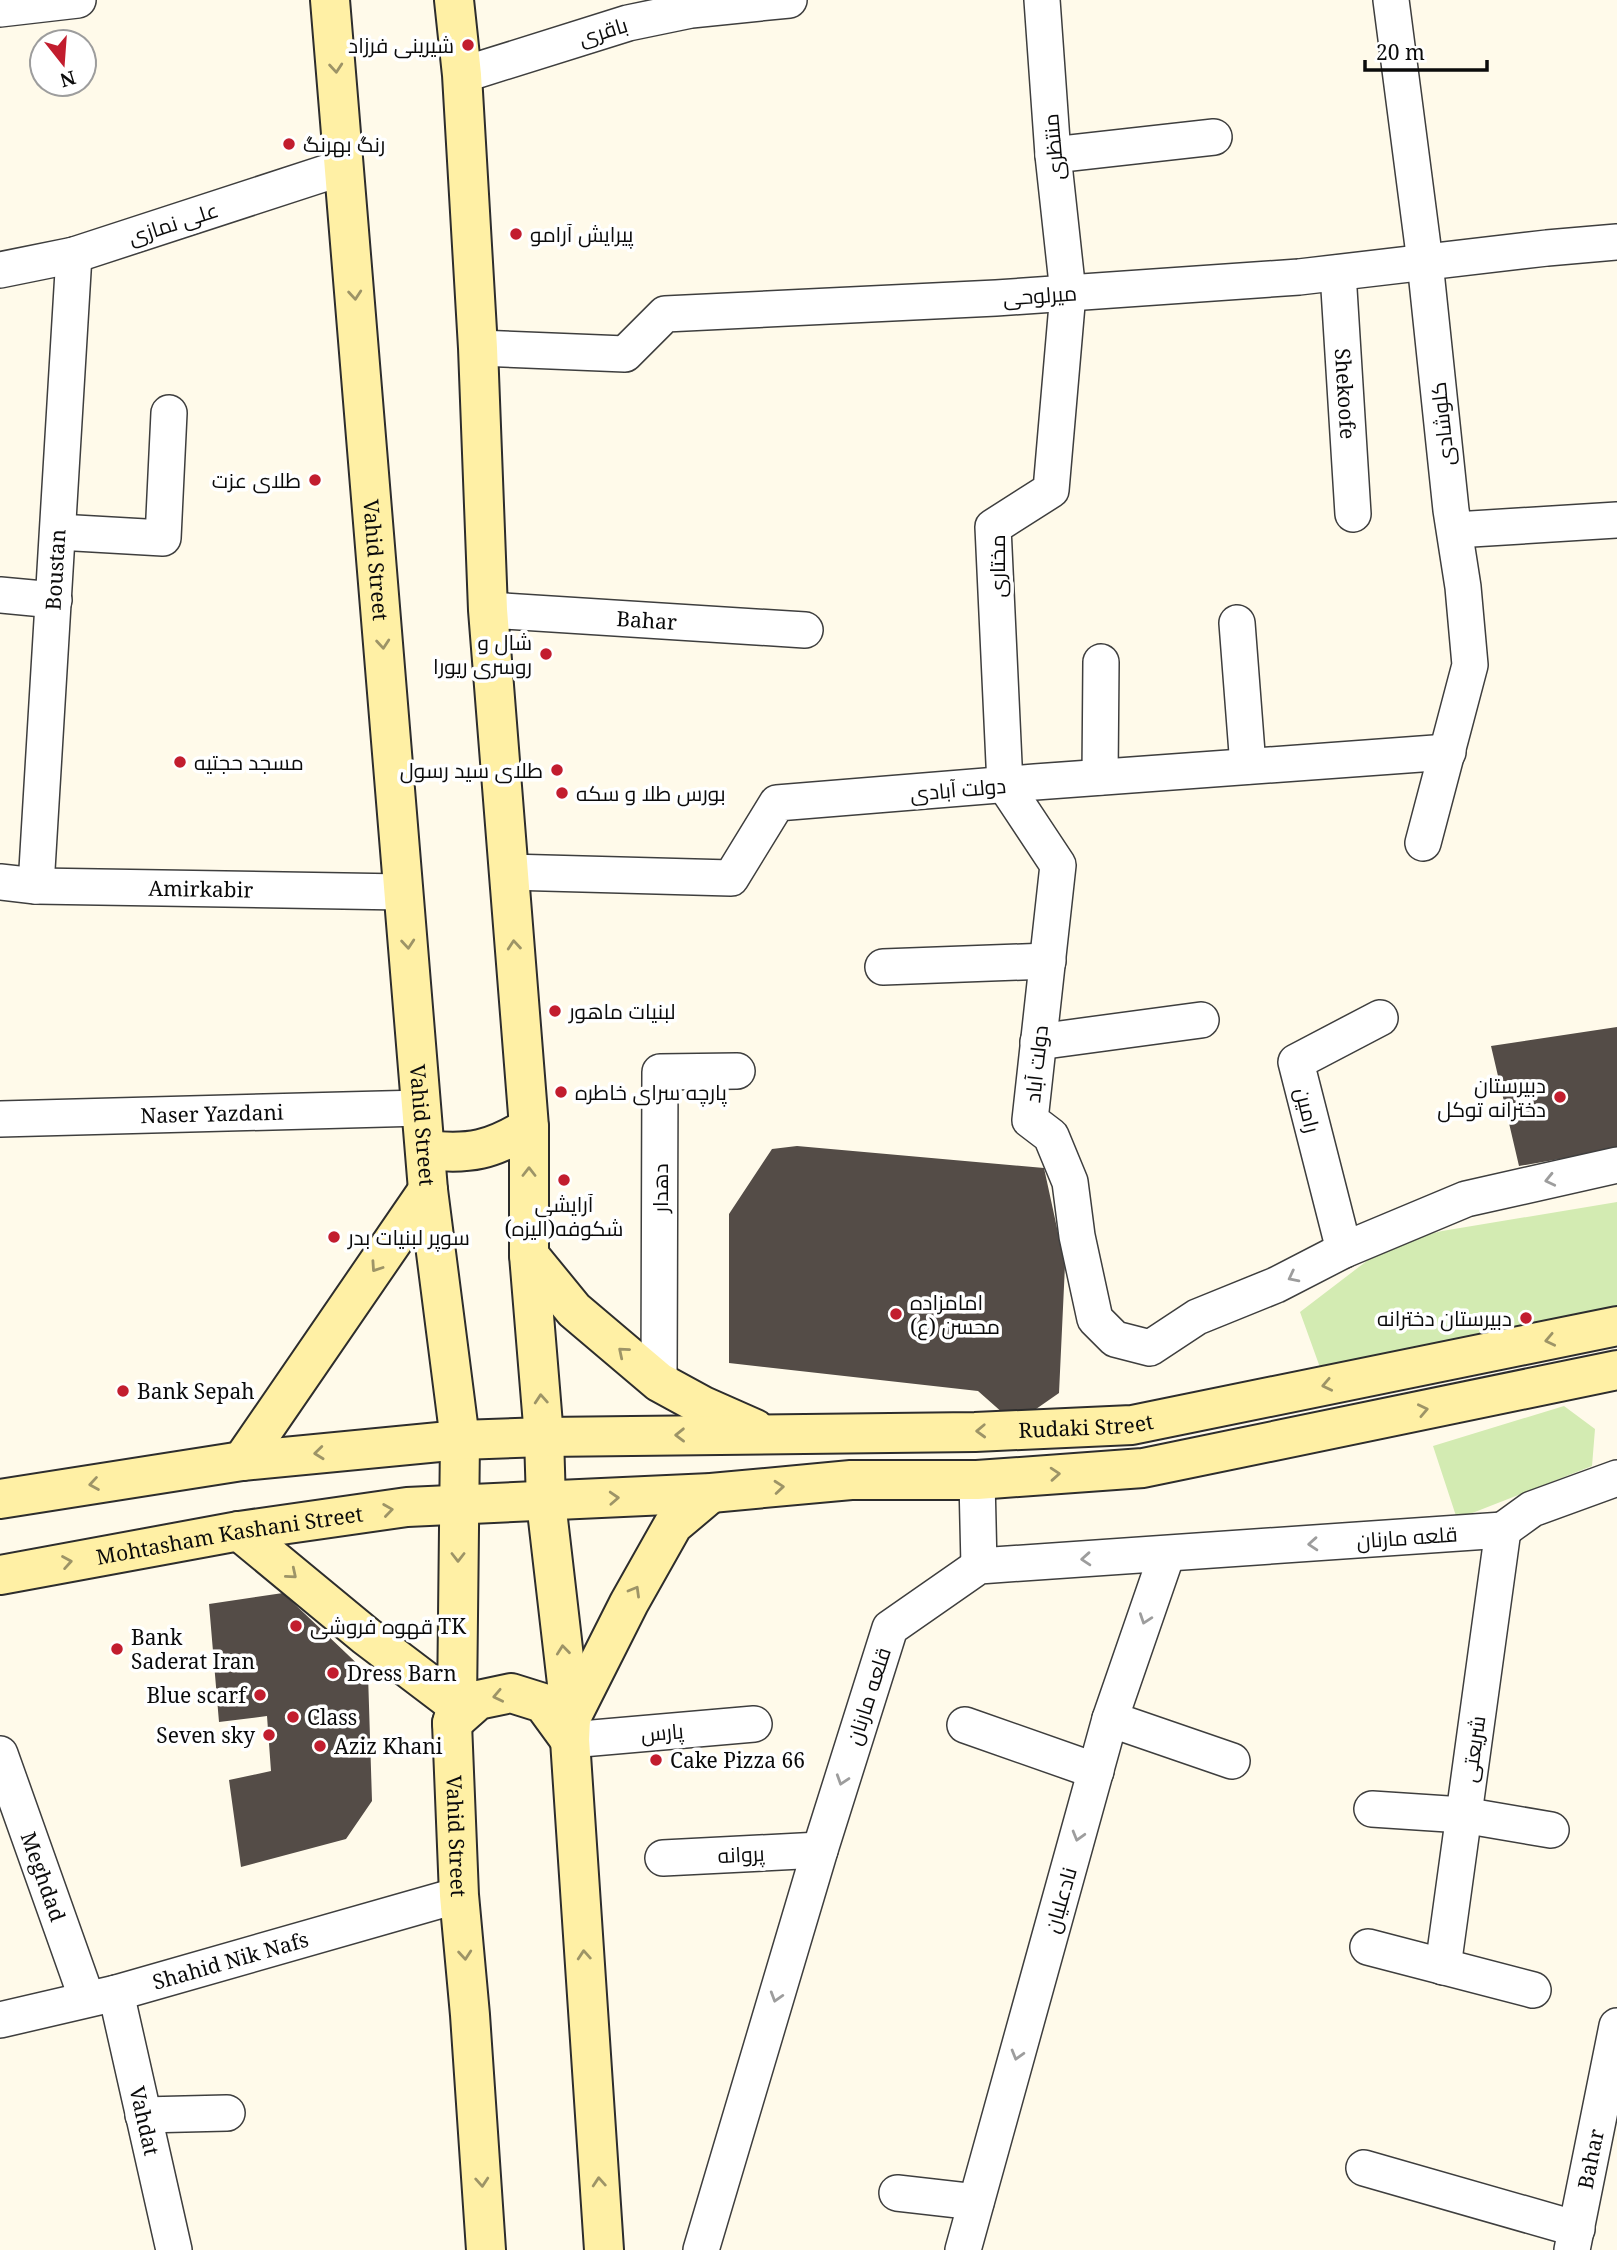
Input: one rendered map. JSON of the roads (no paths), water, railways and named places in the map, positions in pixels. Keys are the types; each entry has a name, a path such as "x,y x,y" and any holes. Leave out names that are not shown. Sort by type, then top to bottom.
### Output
{"main road":[{"name":"Vahid Street","path":"330,0 428,1190 460,1440 455,1714 459,1895 486,2250"},
{"path":"454,0 462,75 478,348 488,610 529,1127 529,1255 544,1437 546,1502 570,1729 609,2247"},
{"path":"426,1150 453,1153 481,1150 506,1142 529,1127"},
{"path":"242,1461 428,1190"},
{"path":"529,1255 574,1310 659,1382 704,1406 767,1434"},
{"name":"Rudaki Street","path":"460,1440 975,1432 1132,1425 1617,1326"},
{"path":"546,1502 711,1493 851,1480 977,1480 1143,1468 1617,1370"},
{"path":"0,1499 242,1461 460,1440"},
{"path":"570,1729 629,1603 673,1525 711,1493"},
{"name":"Mohtasham Kashani Street","path":"0,1574 239,1531 407,1507 546,1502"},
{"path":"239,1531 455,1714 478,1700 511,1693 543,1703 570,1729"}],"street":[{"path":"0,9 78,0"},
{"name":"باقری","path":"462,75 628,23 736,3 789,0"},
{"name":"منتظری","path":"1042,0 1052,155 1068,293"},
{"name":"کلوشادی","path":"1391,0 1425,262 1451,510 1471,665 1423,843"},
{"path":"1052,155 1214,137"},
{"name":"علی نمازی","path":"0,270 74,255 344,167"},
{"name":"میرلوحی","path":"478,348 625,354 664,314 1068,293 1286,278 1617,242"},
{"name":"Boustan","path":"36,886 74,255"},
{"name":"Shekoofe","path":"1338,273 1353,514"},
{"name":"مختاری","path":"1004,785 993,527 1051,490 1068,293"},
{"path":"58,532 163,538 169,413"},
{"path":"1455,530 1617,520"},
{"path":"0,595 54,600"},
{"name":"Bahar","path":"488,610 805,630"},
{"path":"1237,623 1248,766"},
{"path":"1100,777 1101,662"},
{"name":"دولت آبادی","path":"508,872 731,878 777,803 1448,751"},
{"name":"دولت آباد","path":"1004,785 1058,865 1030,1120 1051,1136 1070,1182 1077,1236 1095,1319 1115,1339 1150,1348 1197,1317 1276,1285 1344,1250"},
{"name":"Amirkabir","path":"0,882 36,886 403,892"},
{"path":"883,967 1048,961"},
{"name":"رامین","path":"1344,1250 1296,1062 1380,1018"},
{"path":"1038,1042 1201,1020"},
{"name":"دهدار","path":"659,1382 660,1072 737,1071"},
{"name":"Naser Yazdani","path":"0,1119 422,1108"},
{"path":"1344,1250 1466,1199 1617,1165"},
{"path":"1503,1530 1532,1509 1617,1478"},
{"path":"977,1480 979,1566"},
{"name":"قلعه مارنان","path":"701,2250 820,1850 890,1628 979,1566 1503,1530"},
{"name":"شریعتی","path":"1443,1968 1503,1530"},
{"name":"نادعلیان","path":"963,2250 1110,1719 1167,1554"},
{"path":"1110,1719 1232,1761"},
{"name":"پارس","path":"570,1729 754,1724"},
{"path":"964,1725 1096,1771"},
{"name":"Meghdad","path":"0,1754 102,1996"},
{"path":"1371,1809 1463,1815 1551,1830"},
{"name":"پروانه","path":"663,1858 820,1850"},
{"name":"Shahid Nik Nafs","path":"0,2020 102,1996 459,1895"},
{"path":"1368,1947 1533,1990"},
{"name":"Vahdat","path":"102,1996 144,2115 174,2250"},
{"name":"Bahar","path":"1574,2239 1615,2045"},
{"path":"144,2115 227,2113"},
{"path":"1364,2168 1574,2239"},
{"path":"897,2193 976,2202"}],"place":[{"name":"شیرینی فرزاد","path":"468,45"},
{"name":"رنگ بهرنگ","path":"289,144"},
{"name":"پیرایش آرامو","path":"516,234"},
{"name":"طلای عزت","path":"315,480"},
{"name":"شال و روسری ریورا","path":"546,654"},
{"name":"مسجد حجتیه","path":"180,762"},
{"name":"طلای سید رسول","path":"557,770"},
{"name":"بورس طلا و سکه","path":"562,793"},
{"name":"لبنیات ماهور","path":"555,1011"},
{"name":"پارچه سرای خاطره","path":"561,1092"},
{"name":"دبیرستان دخترانه توکل","path":"1560,1097"},
{"name":"آرایشی شکوفه(الیزه)","path":"564,1180"},
{"name":"سوپر لبنیات بدر","path":"334,1237"},
{"name":"امامزاده محسن (ع)","path":"896,1314"},
{"name":"دبیرستان دخترانه","path":"1526,1318"},
{"name":"Bank Sepah","path":"123,1391"},
{"name":"قهوه فروشی TK","path":"296,1626"},
{"name":"Bank Saderat Iran","path":"117,1649"},
{"name":"Dress Barn","path":"333,1673"},
{"name":"Blue scarf","path":"260,1695"},
{"name":"Class","path":"293,1717"},
{"name":"Seven sky","path":"269,1735"},
{"name":"Aziz Khani","path":"320,1746"},
{"name":"Cake Pizza 66","path":"656,1760"}]}
